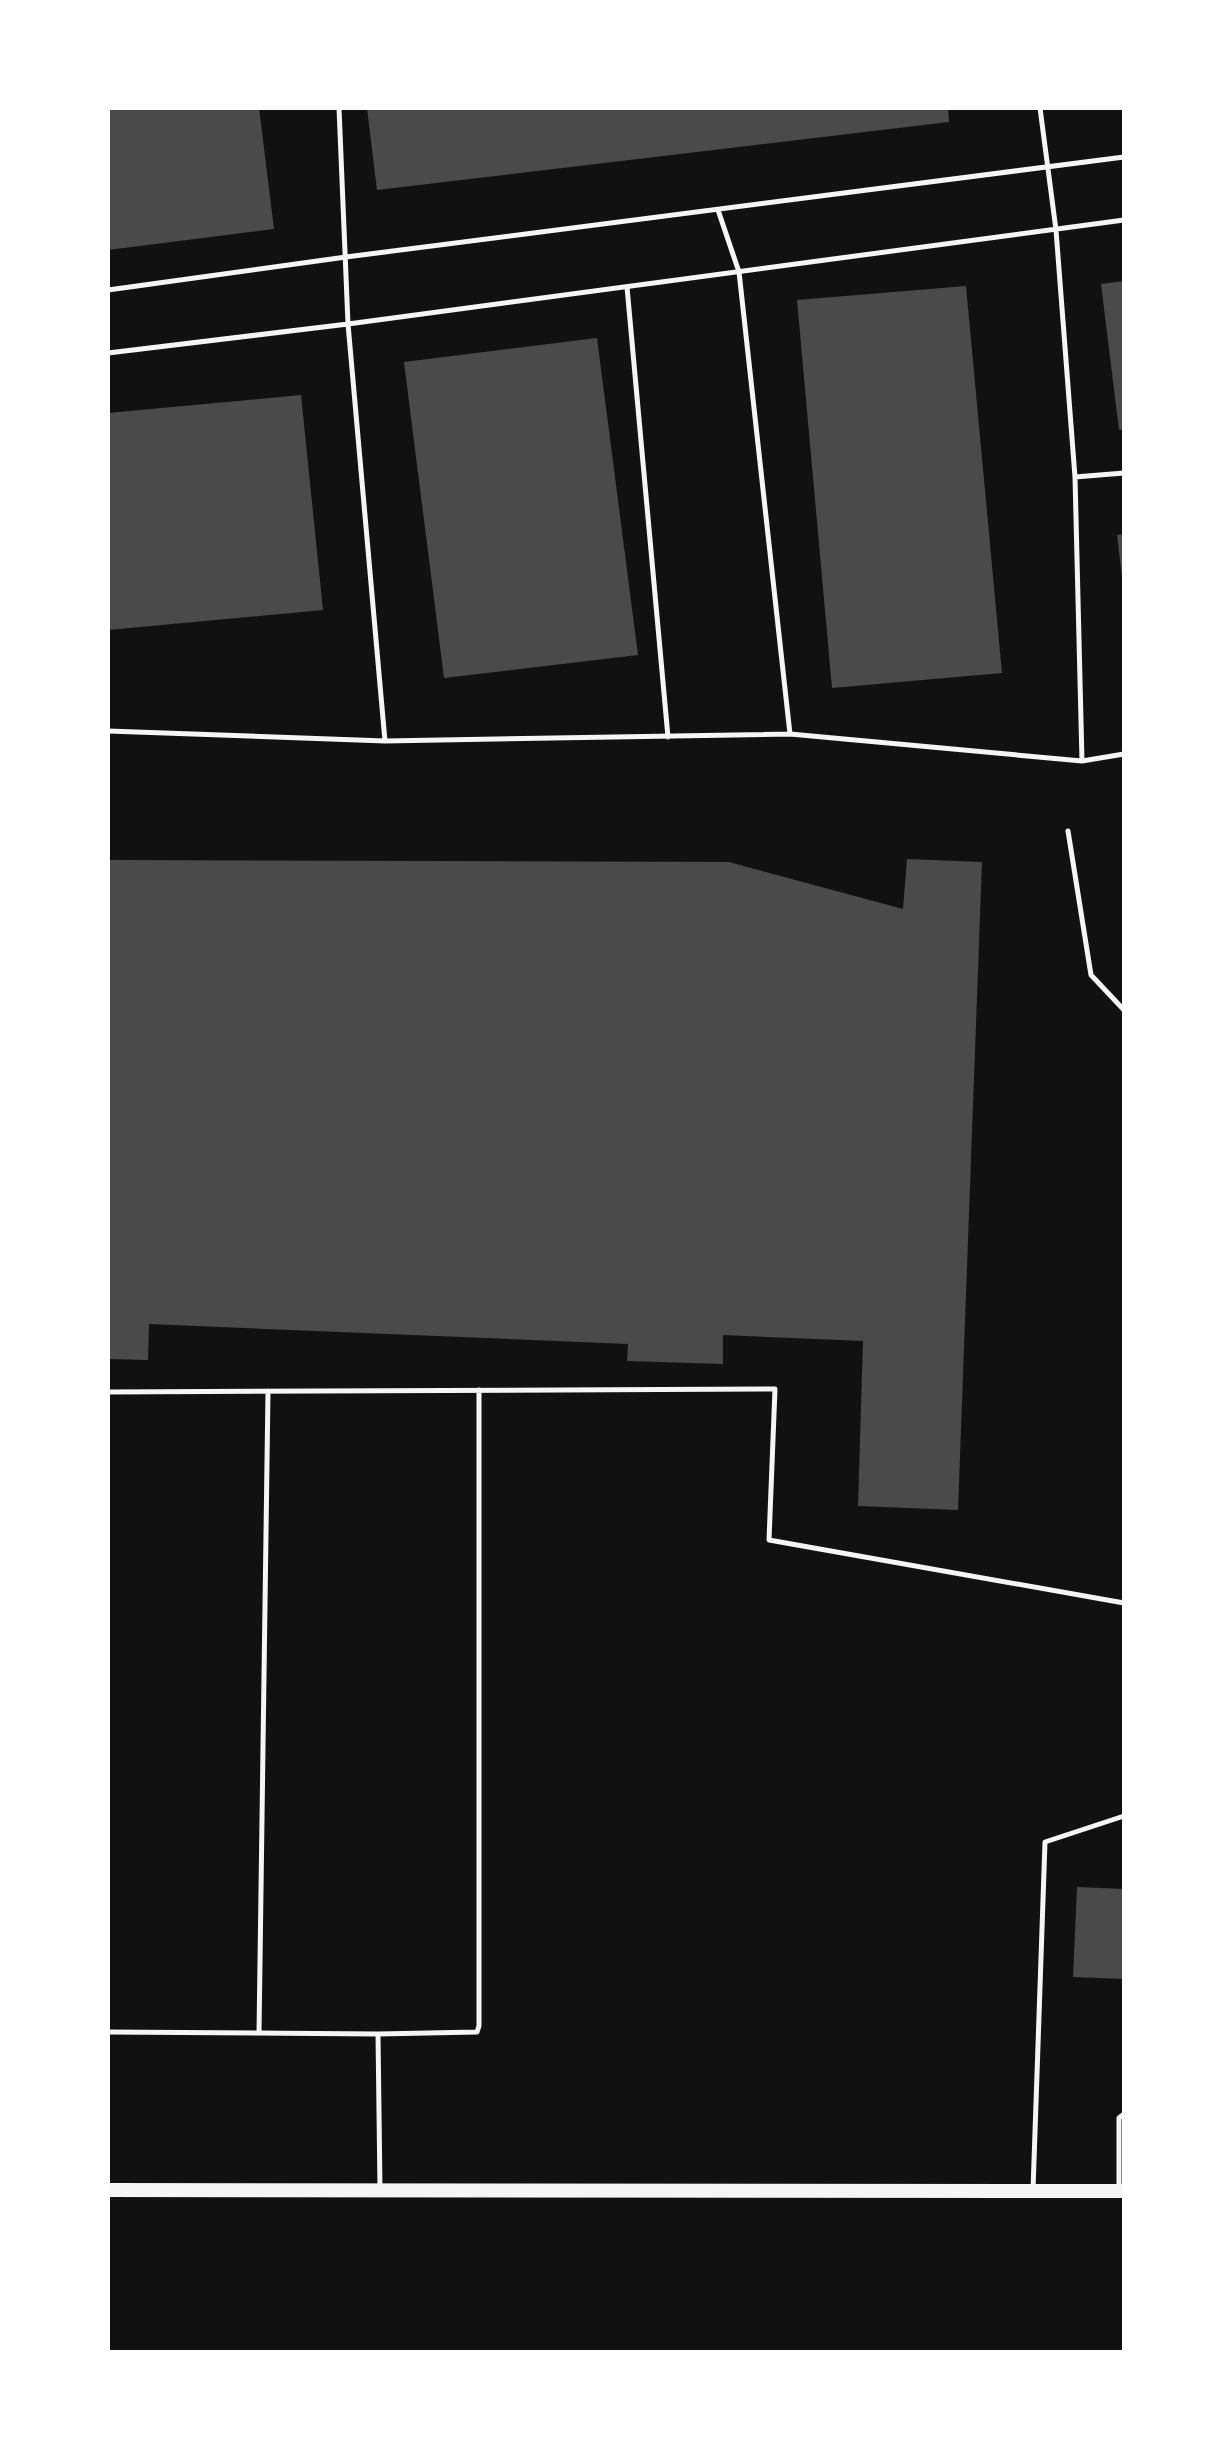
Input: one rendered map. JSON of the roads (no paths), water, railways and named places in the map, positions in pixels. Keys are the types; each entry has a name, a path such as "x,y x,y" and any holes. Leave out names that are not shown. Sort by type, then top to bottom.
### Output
{"main road":[{"path":"108,2190 1121,2191"}],"lane":[{"path":"339,108 348,324 385,741"},
{"path":"1041,108 1056,230 1075,477 1082,761"},
{"path":"108,290 1124,157"},
{"path":"718,210 739,272 790,734"},
{"path":"108,353 348,324 1124,220"},
{"path":"627,287 668,737"},
{"path":"1075,477 1124,473"},
{"path":"108,731 385,741 790,734 1082,761 1124,754"},
{"path":"1068,831 1091,975 1124,1010"},
{"path":"108,1392 775,1389 769,1540 1124,1603"},
{"path":"108,2032 477,2032 479,1390"},
{"path":"259,2033 268,1391"},
{"path":"1033,2190 1045,1842 1124,1816"},
{"path":"379,2034 380,2191"},
{"path":"1121,2191 1119,2118 1124,2113"}]}
